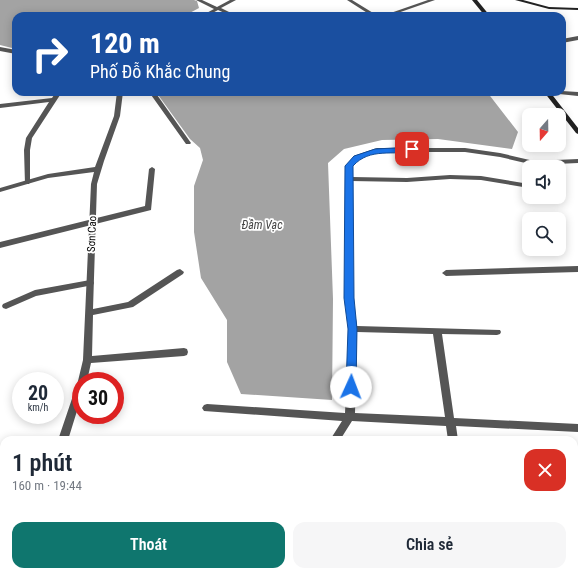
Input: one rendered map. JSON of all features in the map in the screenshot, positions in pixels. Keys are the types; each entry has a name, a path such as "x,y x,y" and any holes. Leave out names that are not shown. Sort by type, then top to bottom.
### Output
{"street":[{"path":"198,0 226,12"},
{"path":"210,12 234,0"},
{"path":"349,0 369,12"},
{"path":"396,12 432,0"},
{"path":"474,0 484,12"},
{"path":"517,0 549,8 578,9"},
{"path":"566,40 578,38"},
{"path":"0,49 12,51"},
{"path":"566,93 578,94"},
{"path":"26,182 29,138 56,96"},
{"name":"Sơn Cao","path":"84,372 87,360 92,222 97,169 116,124 121,104 120,96"},
{"path":"155,96 188,144"},
{"path":"551,96 578,132"},
{"path":"0,106 52,100"},
{"path":"338,436 350,417 352,329 349,298 349,166 356,157 377,150 465,150 500,155 522,161"},
{"path":"566,162 578,161"},
{"path":"0,190 48,176 97,169"},
{"path":"0,245 148,208 152,169"},
{"path":"348,179 406,180 450,177 474,178 522,185"},
{"path":"446,273 578,269"},
{"path":"89,313 130,305 180,272"},
{"path":"6,306 35,293 90,283"},
{"path":"352,329 497,332"},
{"path":"436,331 452,436"},
{"path":"87,360 184,352"},
{"path":"207,408 350,417 578,428"},
{"name":"Sơn Cao","path":"63,436 72,409"}],"water":[{"path":"0,0 194,0 197,1 199,8 192,12 12,12 12,48 0,45"},
{"name":"Đầm Vạc","path":"159,96 490,96 518,132 512,149 438,139 382,140 344,149 328,163 333,299 332,400 241,394 227,362 227,320 201,278 194,232 194,186 203,160 200,148 190,139"}],"route":[{"path":"351,387 352,329 349,298 349,166 356,157 377,150 412,149"}]}
